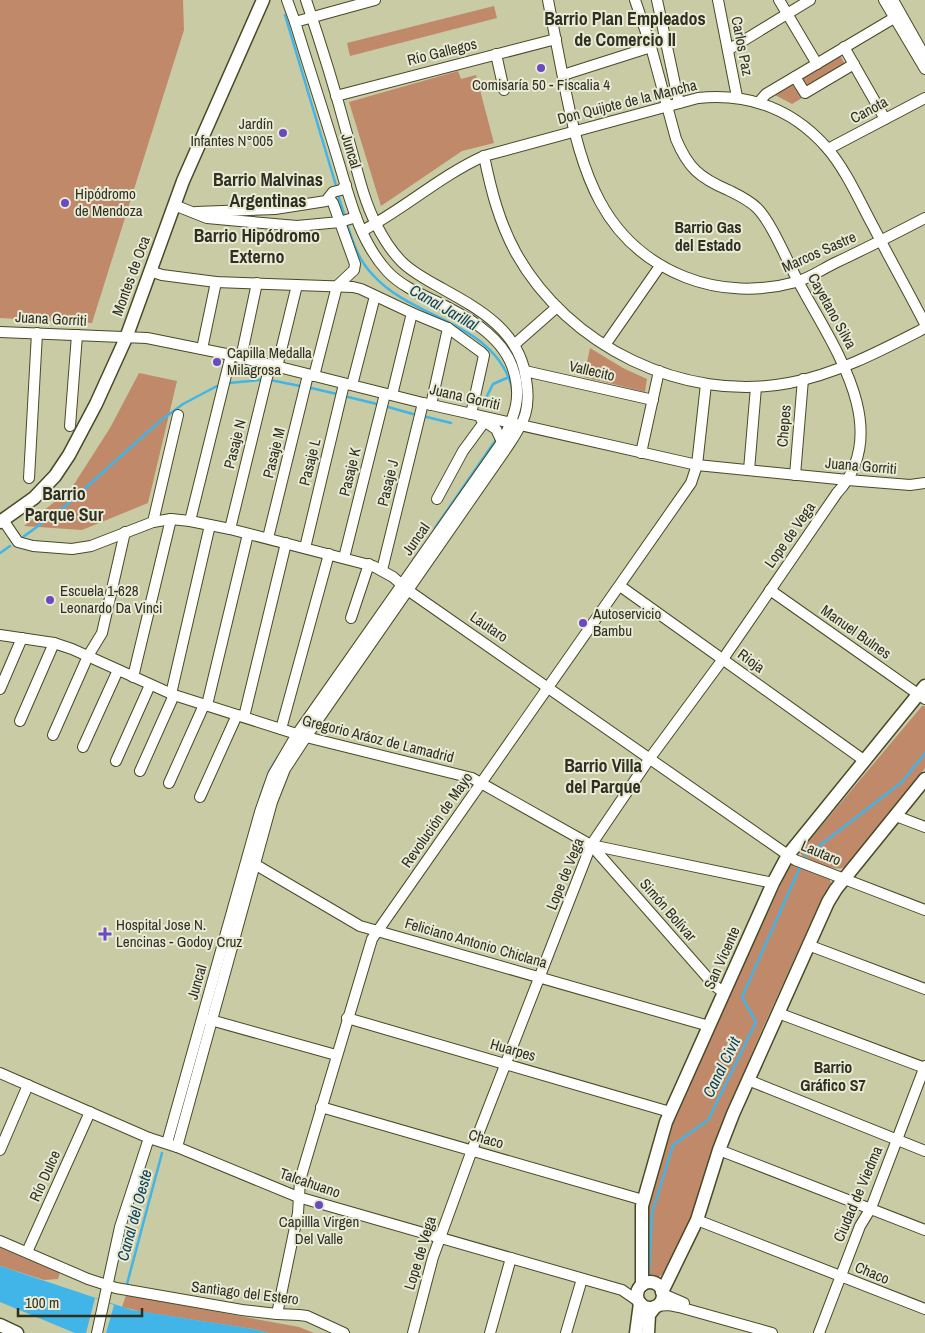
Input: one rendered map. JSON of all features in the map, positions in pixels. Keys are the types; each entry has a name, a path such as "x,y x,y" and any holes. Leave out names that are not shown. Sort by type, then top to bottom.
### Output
{"main road":[{"name":"Montes de Oca","path":"1,521 34,498 55,476 69,455 96,404 126,338 183,181 263,0"},
{"name":"Montes de Oca","path":"257,15 274,0"},
{"name":"San Vicente","path":"641,1286 643,1200 670,1112 773,883 788,855 923,693"},
{"path":"648,1333 649,1315 661,1301 662,1293 697,1220 719,1150 748,1080 830,899 925,779"},
{"path":"636,1333 639,1302 637,1294 641,1286 650,1282 654,1283 658,1285 662,1293"},
{"path":"639,1302 647,1308 656,1306"},
{"path":"0,1324 17,1333"}],"street":[{"name":"Juncal","path":"286,0 295,22 362,231 387,271 399,281 478,325 504,350 512,366 516,382 516,410 502,442 405,588"},
{"name":"Juncal","path":"172,1145 251,862 285,769 301,736 522,425 529,396 525,372 515,344 505,332 461,298 421,277 402,263 388,246 366,200 306,0"},
{"path":"295,22 375,0"},
{"name":"Marcos Sastre","path":"548,0 574,131 586,172 605,211 631,243 660,266 696,281 724,287 754,289 798,281 925,218"},
{"name":"Cayetano Silva","path":"635,0 651,47 676,139 688,164 703,178 737,194 758,208 766,218 845,366 859,412 860,432 855,462 848,480"},
{"path":"657,0 679,103"},
{"name":"Carlos Paz","path":"718,0 737,97"},
{"path":"779,0 786,15 817,64"},
{"path":"728,50 810,0"},
{"path":"884,0 925,69"},
{"path":"893,0 925,56"},
{"path":"759,102 766,94 894,18"},
{"name":"Río Gallegos","path":"336,96 556,39"},
{"path":"562,74 651,47"},
{"path":"844,47 885,119"},
{"path":"496,54 504,90"},
{"path":"795,76 805,93 854,64"},
{"name":"Don Quijote de la Mancha","path":"362,231 376,224 466,164 484,156 679,103 717,96 737,97 759,102 795,119 828,149 856,195 925,324"},
{"name":"Canota","path":"828,149 925,98"},
{"path":"484,156 499,215 511,242 533,278 557,307 578,326 605,345 632,360 659,371 706,384 756,386 790,383 845,366 925,328"},
{"path":"192,212 205,210 274,209 326,201 333,192 341,190 346,185"},
{"path":"329,198 333,203 355,264 354,270 337,286"},
{"path":"174,205 207,218 296,226 340,222 356,216"},
{"path":"605,345 660,266"},
{"path":"150,271 162,275 216,282 353,286 448,328 484,355 472,414 496,429 502,442"},
{"path":"202,349 216,282"},
{"path":"190,521 257,283"},
{"name":"Pasaje N","path":"230,529 273,366 297,285"},
{"name":"Pasaje M","path":"268,538 337,286"},
{"name":"Pasaje L","path":"305,548 348,385 374,296"},
{"path":"515,344 557,307"},
{"name":"Pasaje K","path":"344,558 412,313"},
{"name":"Pasaje J","path":"382,570 448,328"},
{"name":"Juana Gorriti","path":"0,332 147,338 236,356 427,404 697,465 910,485 925,483"},
{"path":"29,478 37,333"},
{"path":"70,426 77,335"},
{"path":"641,452 659,371"},
{"name":"Vallecito","path":"525,372 653,400"},
{"name":"Chepes","path":"795,475 803,379"},
{"name":"Revolución de Mayo","path":"277,1314 298,1213 300,1180 368,948 377,931 550,687 691,483 697,465 706,384"},
{"path":"749,470 756,386"},
{"path":"153,522 178,415"},
{"path":"437,499 463,451 485,421"},
{"name":"Lope de Vega","path":"413,1333 440,1238 472,1150 591,845 650,758 848,480"},
{"path":"133,677 170,519"},
{"name":"Lautaro","path":"1,521 18,542 33,546 72,549 91,546 153,522 170,519 190,521 268,538 369,564 382,570 405,588 550,687 795,860 925,910"},
{"path":"140,771 172,694 210,525"},
{"path":"53,734 88,656 102,633 125,532"},
{"path":"169,783 206,705 248,534"},
{"path":"200,797 241,716 286,543"},
{"path":"281,729 329,554"},
{"path":"352,618 369,564"},
{"name":"Rioja","path":"620,586 865,761"},
{"name":"Manuel Bulnes","path":"770,590 923,693"},
{"name":"Gregorio Aráoz de Lamadrid","path":"0,635 54,643 88,656 172,694 301,736 472,778 591,845 773,883"},
{"path":"0,689 22,638"},
{"path":"20,721 54,643"},
{"path":"83,747 118,670"},
{"path":"116,761 150,684"},
{"path":"896,816 925,827"},
{"name":"Simón Bolívar","path":"591,845 714,985 724,993"},
{"name":"Feliciano Antonio Chiclana","path":"251,862 360,926 709,1026"},
{"path":"808,945 925,990"},
{"path":"778,1013 925,1067"},
{"name":"Huarpes","path":"348,1018 670,1112"},
{"path":"207,1019 336,1055"},
{"name":"Ciudad de Viedma","path":"819,1333 860,1226 871,1208 925,1067"},
{"name":"Talcahuano","path":"0,1073 149,1138 172,1145 298,1197 622,1290 639,1302"},
{"path":"748,1080 925,1151"},
{"path":"0,1150 28,1085"},
{"name":"Chaco","path":"322,1107 643,1200"},
{"name":"Río Dulce","path":"27,1252 90,1112"},
{"path":"97,1333 120,1227 149,1138"},
{"path":"719,1150 925,1230"},
{"name":"Chaco","path":"697,1220 925,1309"},
{"name":"Santiago del Estero","path":"0,1240 108,1285 206,1305 307,1316 344,1333"},
{"path":"490,1333 511,1258"},
{"path":"566,1333 582,1279"},
{"name":"Talcahuano","path":"622,1290 641,1286"},
{"path":"662,1293 727,1320"},
{"path":"656,1306 669,1305 772,1333"}],"shaded area":[{"name":"Hipódromo de Mendoza","path":"0,0 183,0 184,30 92,323 0,318"},
{"path":"494,6 497,18 350,56 347,43"},
{"path":"839,54 845,64 807,86 801,77"},
{"path":"458,71 461,79 476,75 494,143 462,151 381,206 349,102"},
{"path":"792,84 802,98 792,104 775,95"},
{"path":"590,348 623,368 647,379 645,392 584,377"},
{"path":"139,373 177,381 148,503 82,530 24,526 71,489 110,428"},
{"path":"922,706 925,706 925,768 847,866 843,868 831,867 802,856 800,852 802,849"},
{"path":"791,864 830,879 831,885 822,898 761,1032 718,1134 693,1214 663,1274 657,1278 648,1275 647,1211 676,1114"},
{"path":"0,1246 60,1272 58,1279 44,1280 0,1266"},
{"path":"126,1295 299,1327 314,1333 269,1333 143,1312 122,1307"}],"water":[{"path":"0,1266 132,1310 269,1333 75,1333 0,1302"}],"pier":[{"path":"95,1298 114,1305 106,1333 86,1333"}],"waterway":[{"name":"Canal Jarillal","path":"285,15 337,189"},
{"path":"338,195 345,217"},
{"name":"Canal Jarillal","path":"347,224 360,258 373,275 390,290 470,334 488,348 502,365 512,387"},
{"name":"Canal Jarillal","path":"483,404 493,384 509,377"},
{"path":"229,383 260,380"},
{"path":"270,380 300,386"},
{"path":"23,537 63,508 160,421 183,404 217,386"},
{"path":"311,388 337,394"},
{"path":"348,397 377,404"},
{"path":"388,407 413,414"},
{"path":"423,416 451,423"},
{"path":"435,528 495,441"},
{"name":"Canal Jarillal","path":"0,553 10,546"},
{"name":"Canal Civit","path":"806,856 902,782 925,753"},
{"path":"260,797 270,770 278,757"},
{"name":"Canal Civit","path":"649,1274 652,1213 673,1145 708,1120 756,1022 742,997 801,865"},
{"name":"Canal del Oeste","path":"127,1284 162,1153"}],"place":[{"name":"Comisaría 50 - Fiscalia 4","path":"541,68"},
{"name":"Jardín Infantes N°005","path":"283,133"},
{"name":"Hipódromo de Mendoza","path":"65,203"},
{"name":"Capilla Medalla Milagrosa","path":"217,362"},
{"name":"Escuela 1-628 Leonardo Da Vinci","path":"50,600"},
{"name":"Autoservicio Bambu","path":"583,623"},
{"name":"Hospital Jose N. Lencinas - Godoy Cruz","path":"105,934"},
{"name":"Capillla Virgen Del Valle","path":"319,1205"}],"district":[{"name":"Barrio Plan Empleados de Comercio II","path":"625,29"},
{"name":"Barrio Malvinas Argentinas","path":"268,190"},
{"name":"Barrio Gas del Estado","path":"708,236"},
{"name":"Barrio Hipódromo Externo","path":"257,246"},
{"name":"Barrio Parque Sur","path":"64,504"},
{"name":"Barrio Villa del Parque","path":"603,776"},
{"name":"Barrio Gráfico S7","path":"833,1076"}]}
